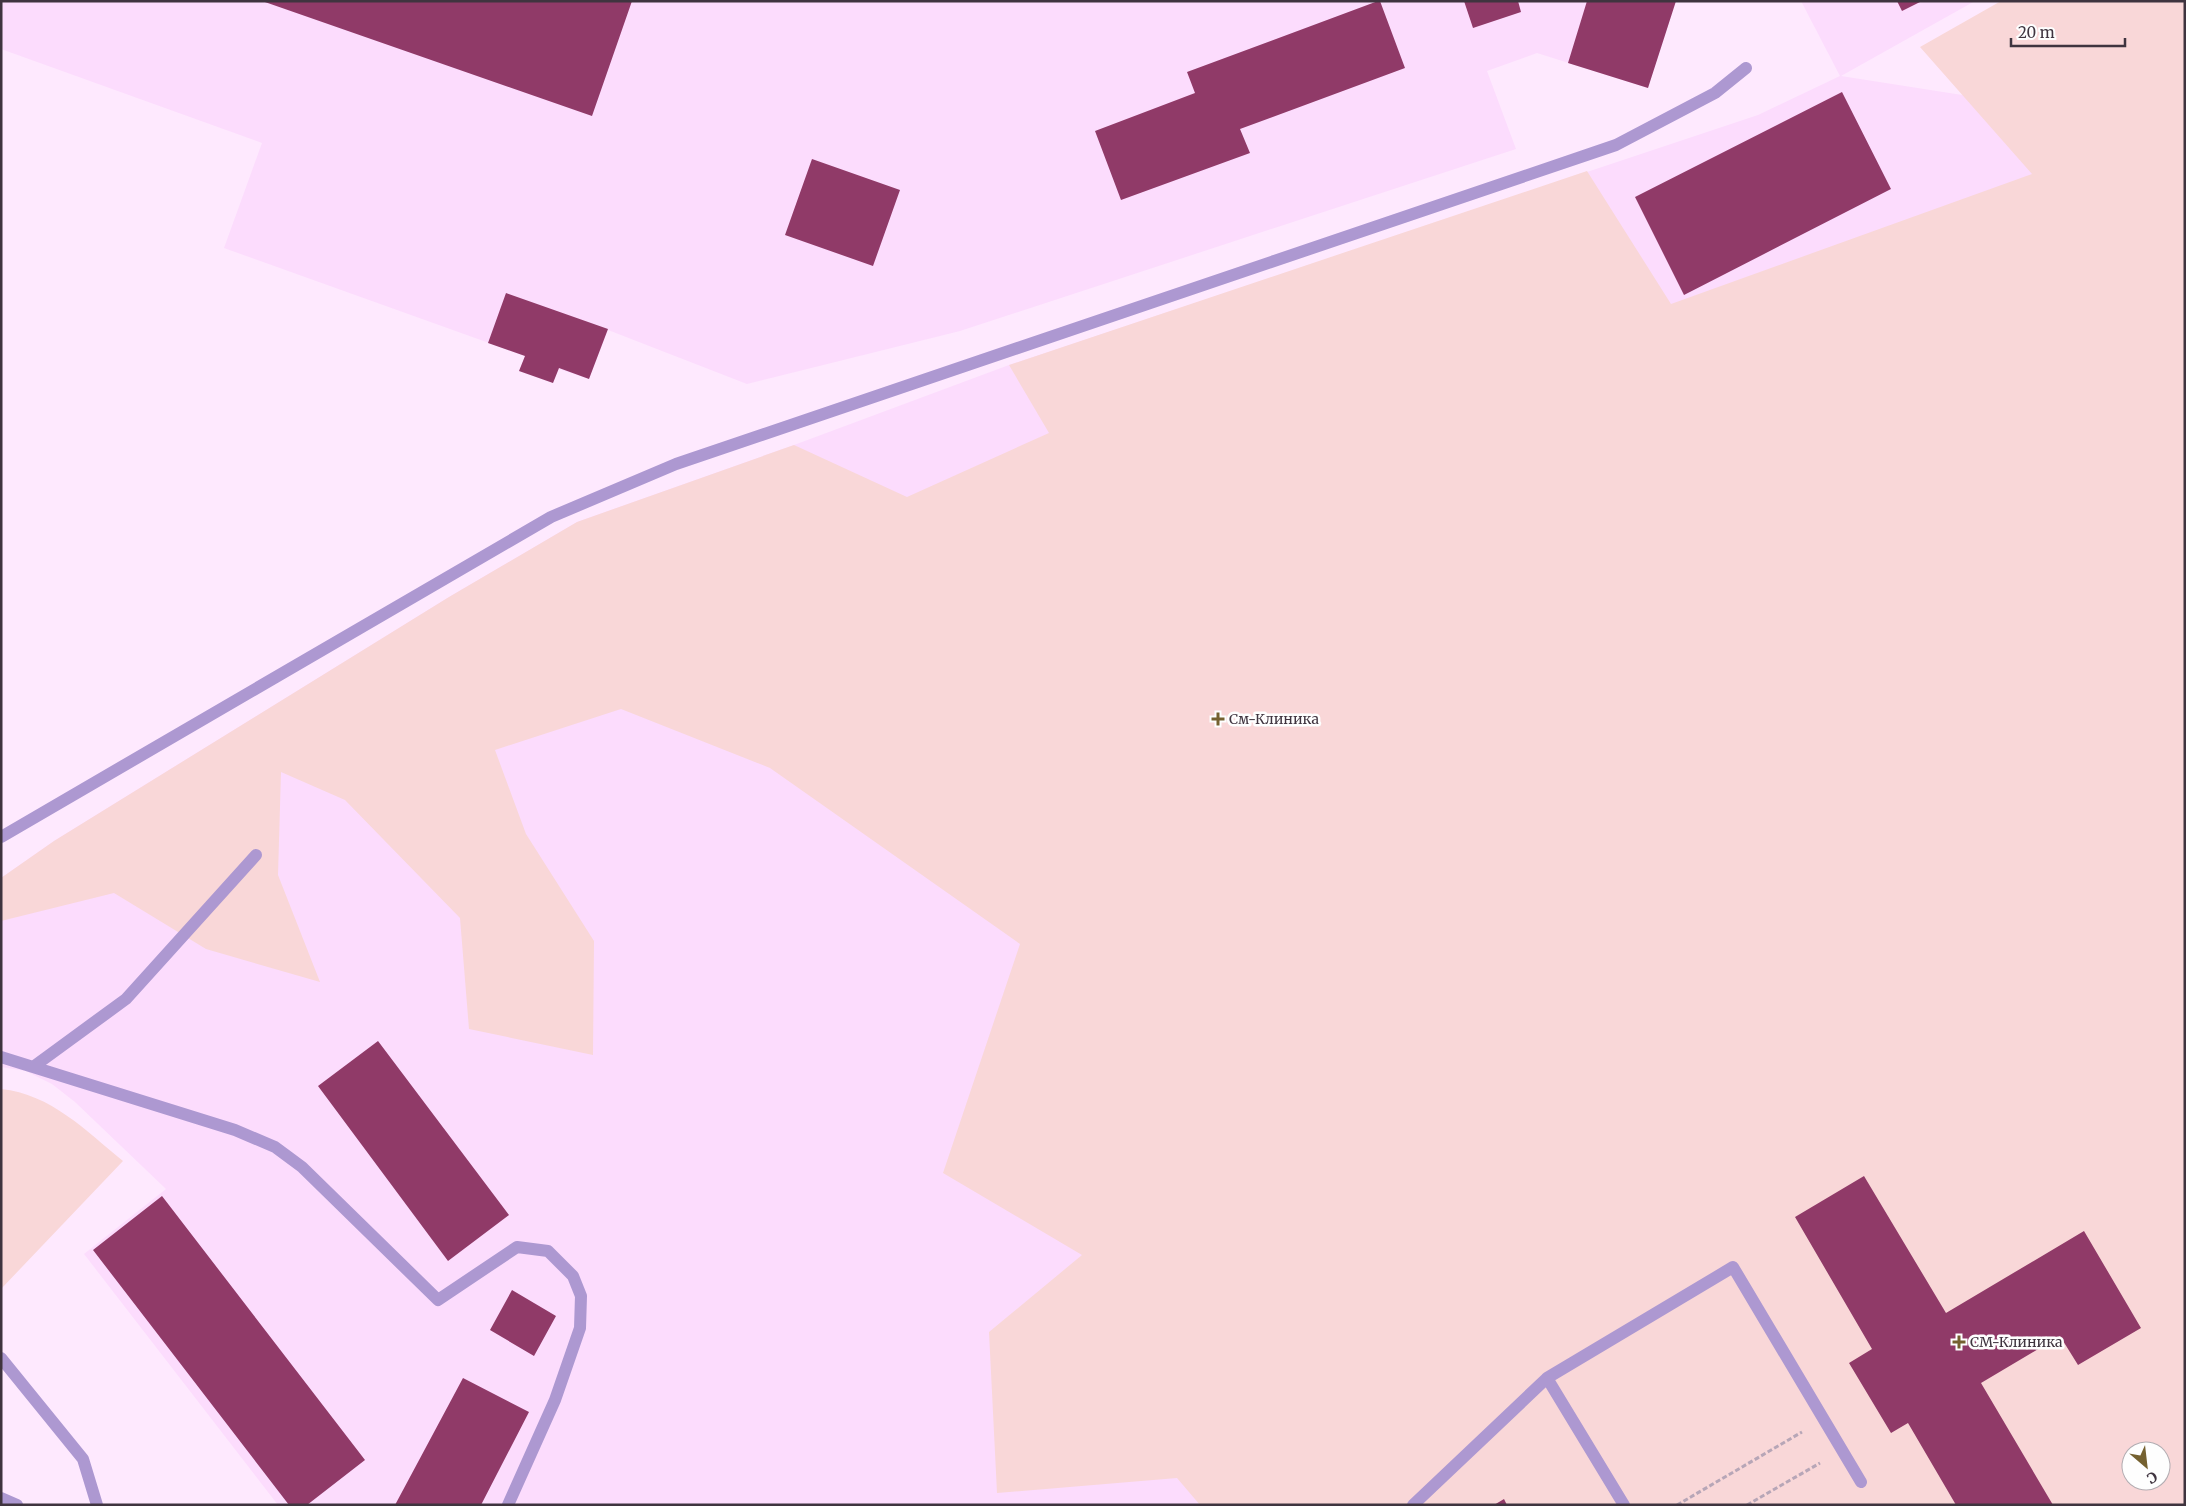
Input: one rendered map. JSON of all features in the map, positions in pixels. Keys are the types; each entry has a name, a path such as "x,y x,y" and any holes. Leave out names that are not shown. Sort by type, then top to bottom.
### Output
{"lane":[{"path":"1,837 551,517 582,503 676,464 1616,145 1716,93 1746,68"},
{"path":"33,1067 126,999 256,855"},
{"path":"1,1056 235,1130 274,1147 302,1167 438,1300 517,1248 548,1251 573,1276 580,1296 580,1328 555,1400 508,1505"},
{"path":"1413,1505 1547,1378 1733,1267 1861,1482"},
{"path":"1,1358 83,1458 97,1505"},
{"path":"1547,1378 1624,1505"},
{"path":"1,1498 17,1505"}],"path":[{"path":"1677,1505 1824,1420"},
{"path":"1747,1505 1843,1451"}],"shaded area":[{"path":"1,1 1676,1 1648,88 1537,53 1487,71 1516,149 960,331 747,384 608,330 589,379 559,369 553,383 519,371 525,356 224,248 262,143 1,49"},
{"name":"См-Клиника","path":"1801,1 1975,1 1841,76 2185,130 2185,1505 278,1505 84,1254 166,1189 75,1102 52,1084 26,1071 1,1067 1,878 54,841 449,597 577,522 794,445 1009,365 1758,115 1840,76"},
{"name":"См-Клиника","path":"2001,1 2185,1 2185,1505 1200,1505 1177,1478 997,1493 989,1332 1082,1255 943,1173 1020,944 770,768 621,709 495,750 526,834 594,941 593,1055 469,1029 460,918 345,800 281,772 278,875 320,982 206,949 114,893 1,921 1,878 54,841 449,597 577,522 794,445 907,497 1049,433 1009,365 1587,171 1671,304 2032,174 1920,47"},
{"path":"1,1089 19,1092 52,1106 81,1126 123,1161 1,1289"}],"building":[{"path":"262,1 632,1 592,116"},
{"path":"1380,1 1405,68 1240,129 1250,153 1121,200 1095,131 1195,93 1187,72"},
{"path":"1464,1 1518,1 1521,12 1473,28"},
{"path":"1587,1 1676,1 1648,88 1568,63"},
{"path":"1897,1 1922,1 1902,11"},
{"path":"1842,92 1891,189 1684,295 1635,197"},
{"path":"812,159 900,190 873,266 785,235"},
{"path":"506,293 608,329 589,379 559,368 553,383 519,371 525,356 488,343"},
{"path":"378,1041 509,1215 448,1261 318,1086"},
{"name":"СМ-Клиника","path":"1864,1176 1946,1313 2084,1231 2141,1328 2078,1365 2060,1336 1981,1383 2053,1505 1956,1505 1908,1423 1891,1433 1849,1363 1872,1349 1795,1217"},
{"path":"162,1196 365,1460 307,1505 289,1505 93,1250"},
{"path":"512,1290 556,1316 534,1356 490,1330"},
{"path":"463,1378 529,1412 481,1505 395,1505"},
{"path":"1504,1499 1507,1505 1494,1505"}],"place":[{"name":"См-Клиника","path":"1218,719"},
{"name":"СМ-Клиника","path":"1959,1342"}]}
